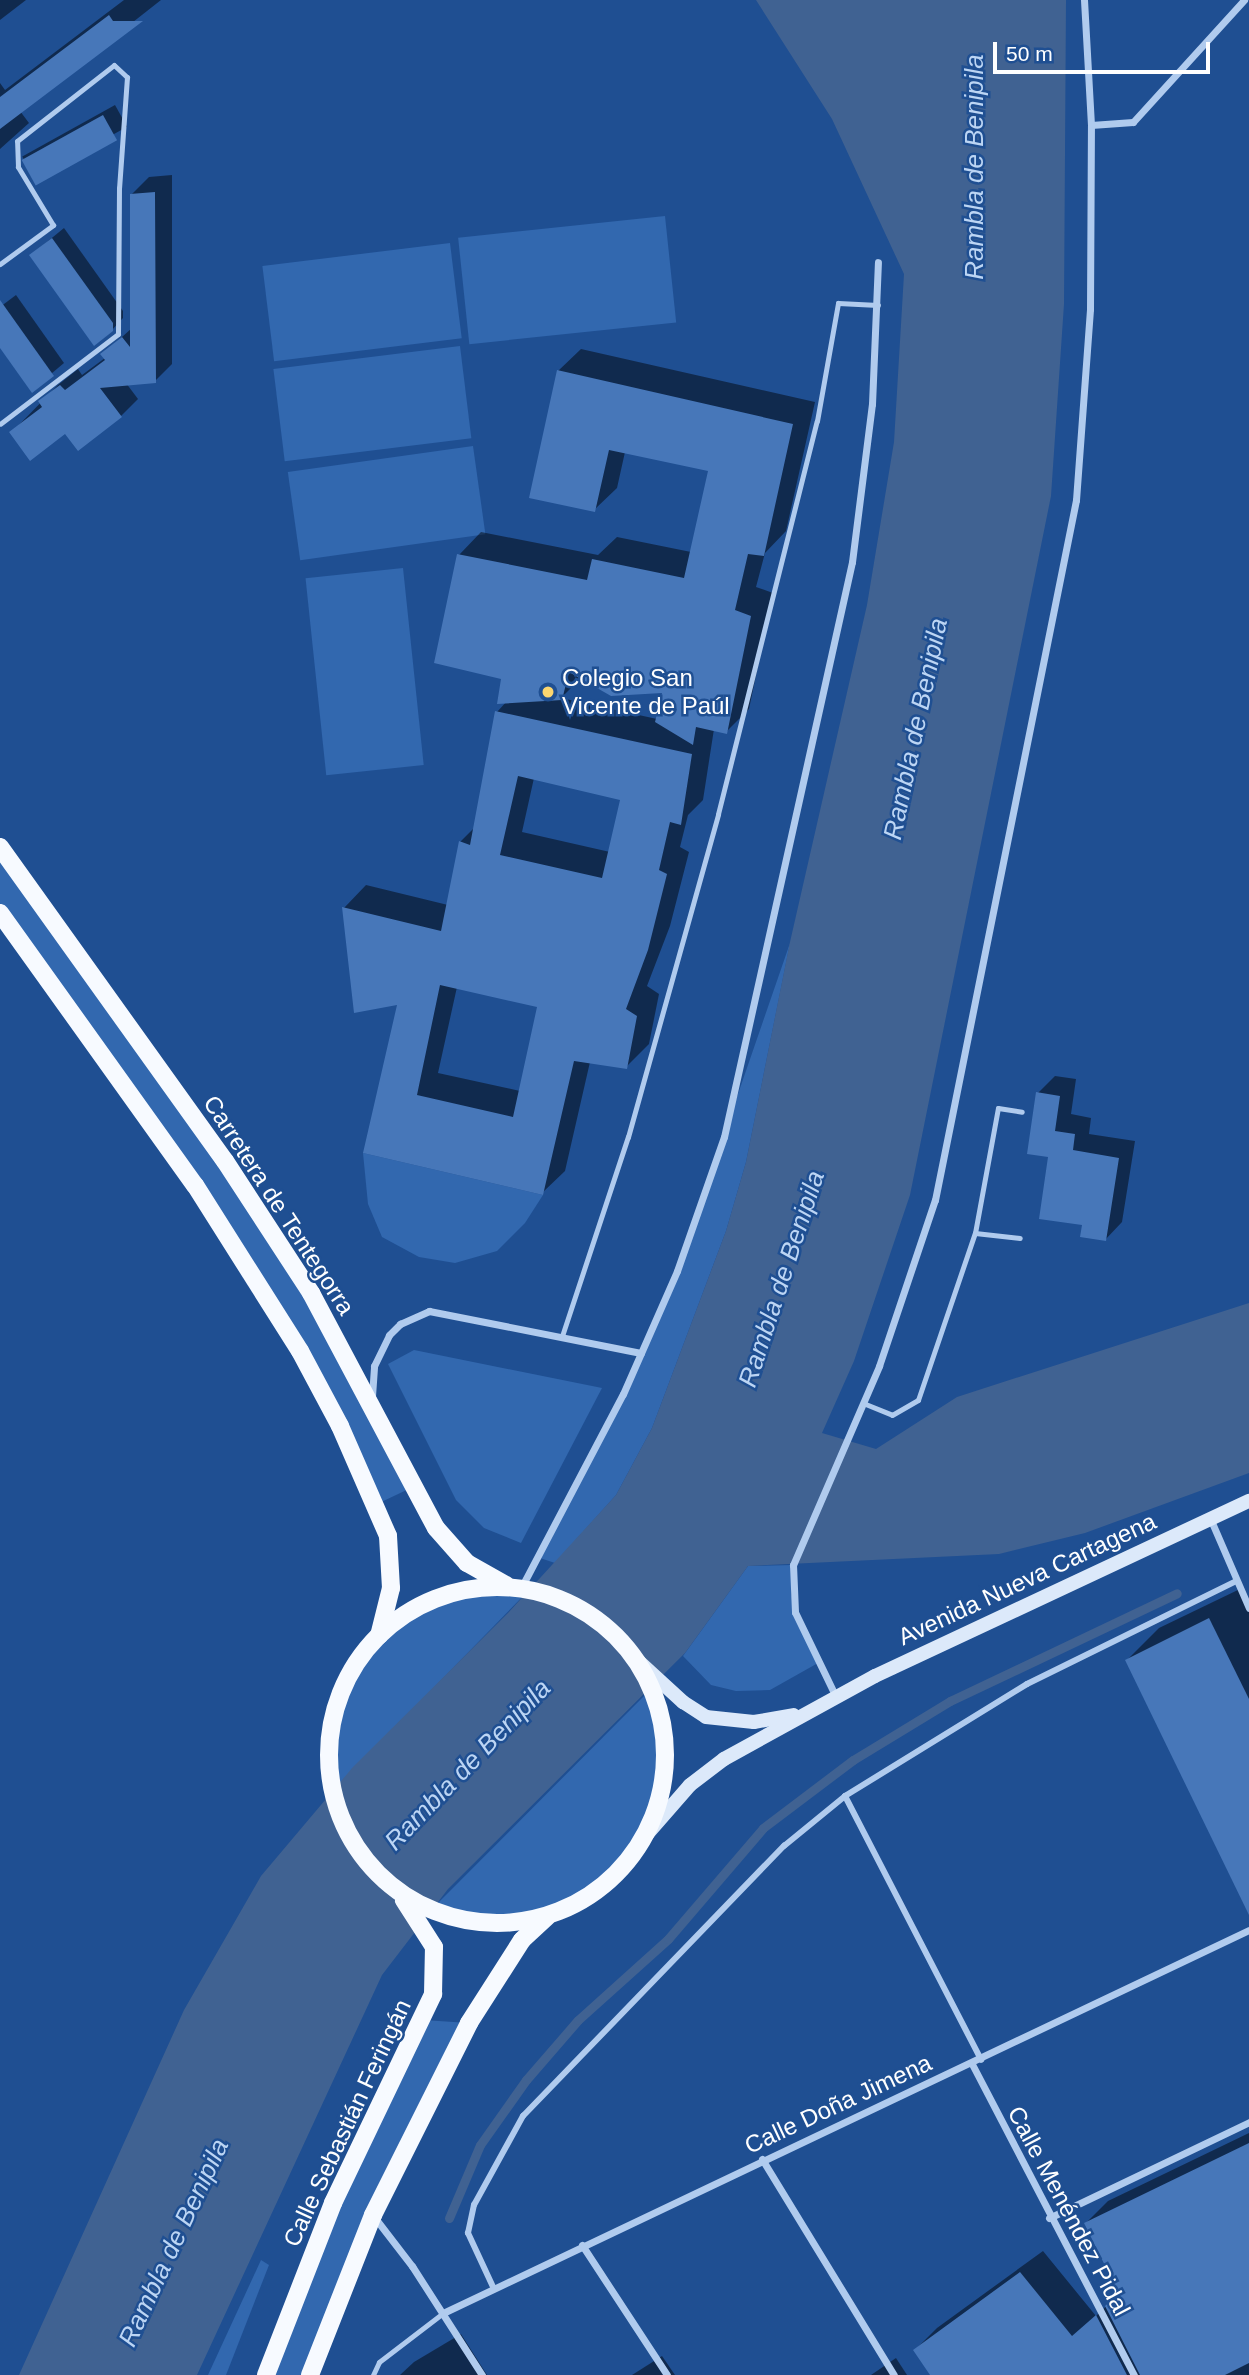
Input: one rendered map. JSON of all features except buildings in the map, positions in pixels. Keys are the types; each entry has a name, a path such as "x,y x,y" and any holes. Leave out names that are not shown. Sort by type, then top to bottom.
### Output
{"main road":[{"name":"Carretera de Tentegorra","path":"0,847 225,1161 310,1293 373,1404 436,1528 467,1563 520,1588 590,1614 636,1659 656,1684 663,1724 665,1761 659,1797 636,1847 600,1885 553,1913"},
{"path":"0,913 195,1185 300,1351 340,1426 388,1536 391,1588 378,1639"},
{"name":"Avenida Nueva Cartagena","path":"636,1847 710,1768 831,1699 1209,1517 1249,1501"},
{"path":"378,1639 410,1613 447,1595 520,1588"},
{"name":"Calle Sebastián Feringán","path":"266,2375 337,2193 429,2006 437,1965 426,1916 360,1857 340,1819 332,1792 334,1712 353,1670 378,1639"},
{"name":"Avenida Nueva Cartagena","path":"656,1684 697,1713 717,1720 769,1721 831,1699"},
{"path":"426,1916 503,1924 553,1913"},
{"path":"310,2375 373,2215 469,2023 522,1940 553,1913"}],"street":[{"path":"831,1699 795,1612 793,1564 863,1403 935,1200 1076,500 1090,309 1091,125 1084,0"},
{"path":"1091,125 1133,122 1244,0"},
{"path":"520,1588 641,1353 677,1271 724,1137 852,562 872,404 878,262"},
{"path":"373,1404 372,1381 380,1348 400,1324 416,1315 444,1312 641,1353"},
{"path":"1209,1517 1249,1608"},
{"path":"494,2288 468,2233 474,2205 492,2166 523,2116 784,1846 845,1796 1027,1684 1236,1581"},
{"path":"845,1796 981,2060"},
{"name":"Calle Doña Jimena","path":"443,2313 762,2159 981,2060 1249,1930"},
{"name":"Calle Menéndez Pidal","path":"972,2064 1049,2218 1134,2375"},
{"path":"1049,2218 1249,2122"},
{"path":"762,2159 894,2375"},
{"path":"373,2215 443,2313 482,2375"},
{"path":"582,2245 667,2375"}],"lane":[{"path":"0,264 53,225 18,167 17,141 114,65 127,77 119,188 118,334 0,424"},
{"path":"562,1336 628,1137 718,814 817,421 838,303 878,305"},
{"path":"863,1403 891,1415 918,1400 975,1233 998,1108 1022,1112"},
{"path":"975,1233 1020,1238"},
{"path":"373,2375 379,2362 443,2313"}],"shaded area":[{"path":"665,216 676,322 469,344 458,238"},
{"path":"450,243 462,338 274,361 262,266"},
{"path":"460,346 471,438 285,461 273,369"},
{"path":"473,446 485,534 300,560 288,472"},
{"path":"403,568 424,765 326,775 306,578"},
{"path":"0,848 225,1161 413,1487 377,1504 300,1351 0,913"},
{"path":"790,943 746,1162 726,1231 652,1428 616,1495 555,1563 537,1557 623,1394 677,1271"},
{"path":"363,1153 543,1195 525,1223 497,1251 455,1263 419,1257 382,1237 368,1204"},
{"path":"414,1350 602,1388 521,1543 484,1528 456,1500 388,1364"},
{"path":"793,1565 791,1594 818,1663 770,1690 736,1691 711,1685 683,1656 748,1566"},
{"path":"488,1587 530,1589 332,1792 334,1712 353,1670 378,1639 410,1613 447,1595"},
{"path":"652,1688 665,1742 659,1797 645,1832 613,1873 569,1905 536,1919 487,1924 431,1910"},
{"path":"423,2020 469,2023 310,2375 266,2375"},
{"path":"261,2260 269,2265 226,2375 208,2375"}],"water":[{"name":"Rambla de Benipila","path":"756,0 1066,0 1064,304 1051,496 910,1195 854,1361 822,1433 876,1449 957,1397 1249,1303 1249,1473 1085,1533 999,1554 748,1566 685,1653 448,1889 382,1975 197,2375 19,2375 184,2010 261,1876 353,1767 508,1613 616,1495 652,1428 726,1231 746,1162 790,942 867,605 894,442 904,274 832,119"}],"waterway":[{"path":"449,2218 480,2145 526,2080 578,2020 668,1939 763,1828 853,1760 950,1701 1177,1593"}],"place":[{"name":"Colegio San Vicente de Paúl","path":"548,692"}]}
